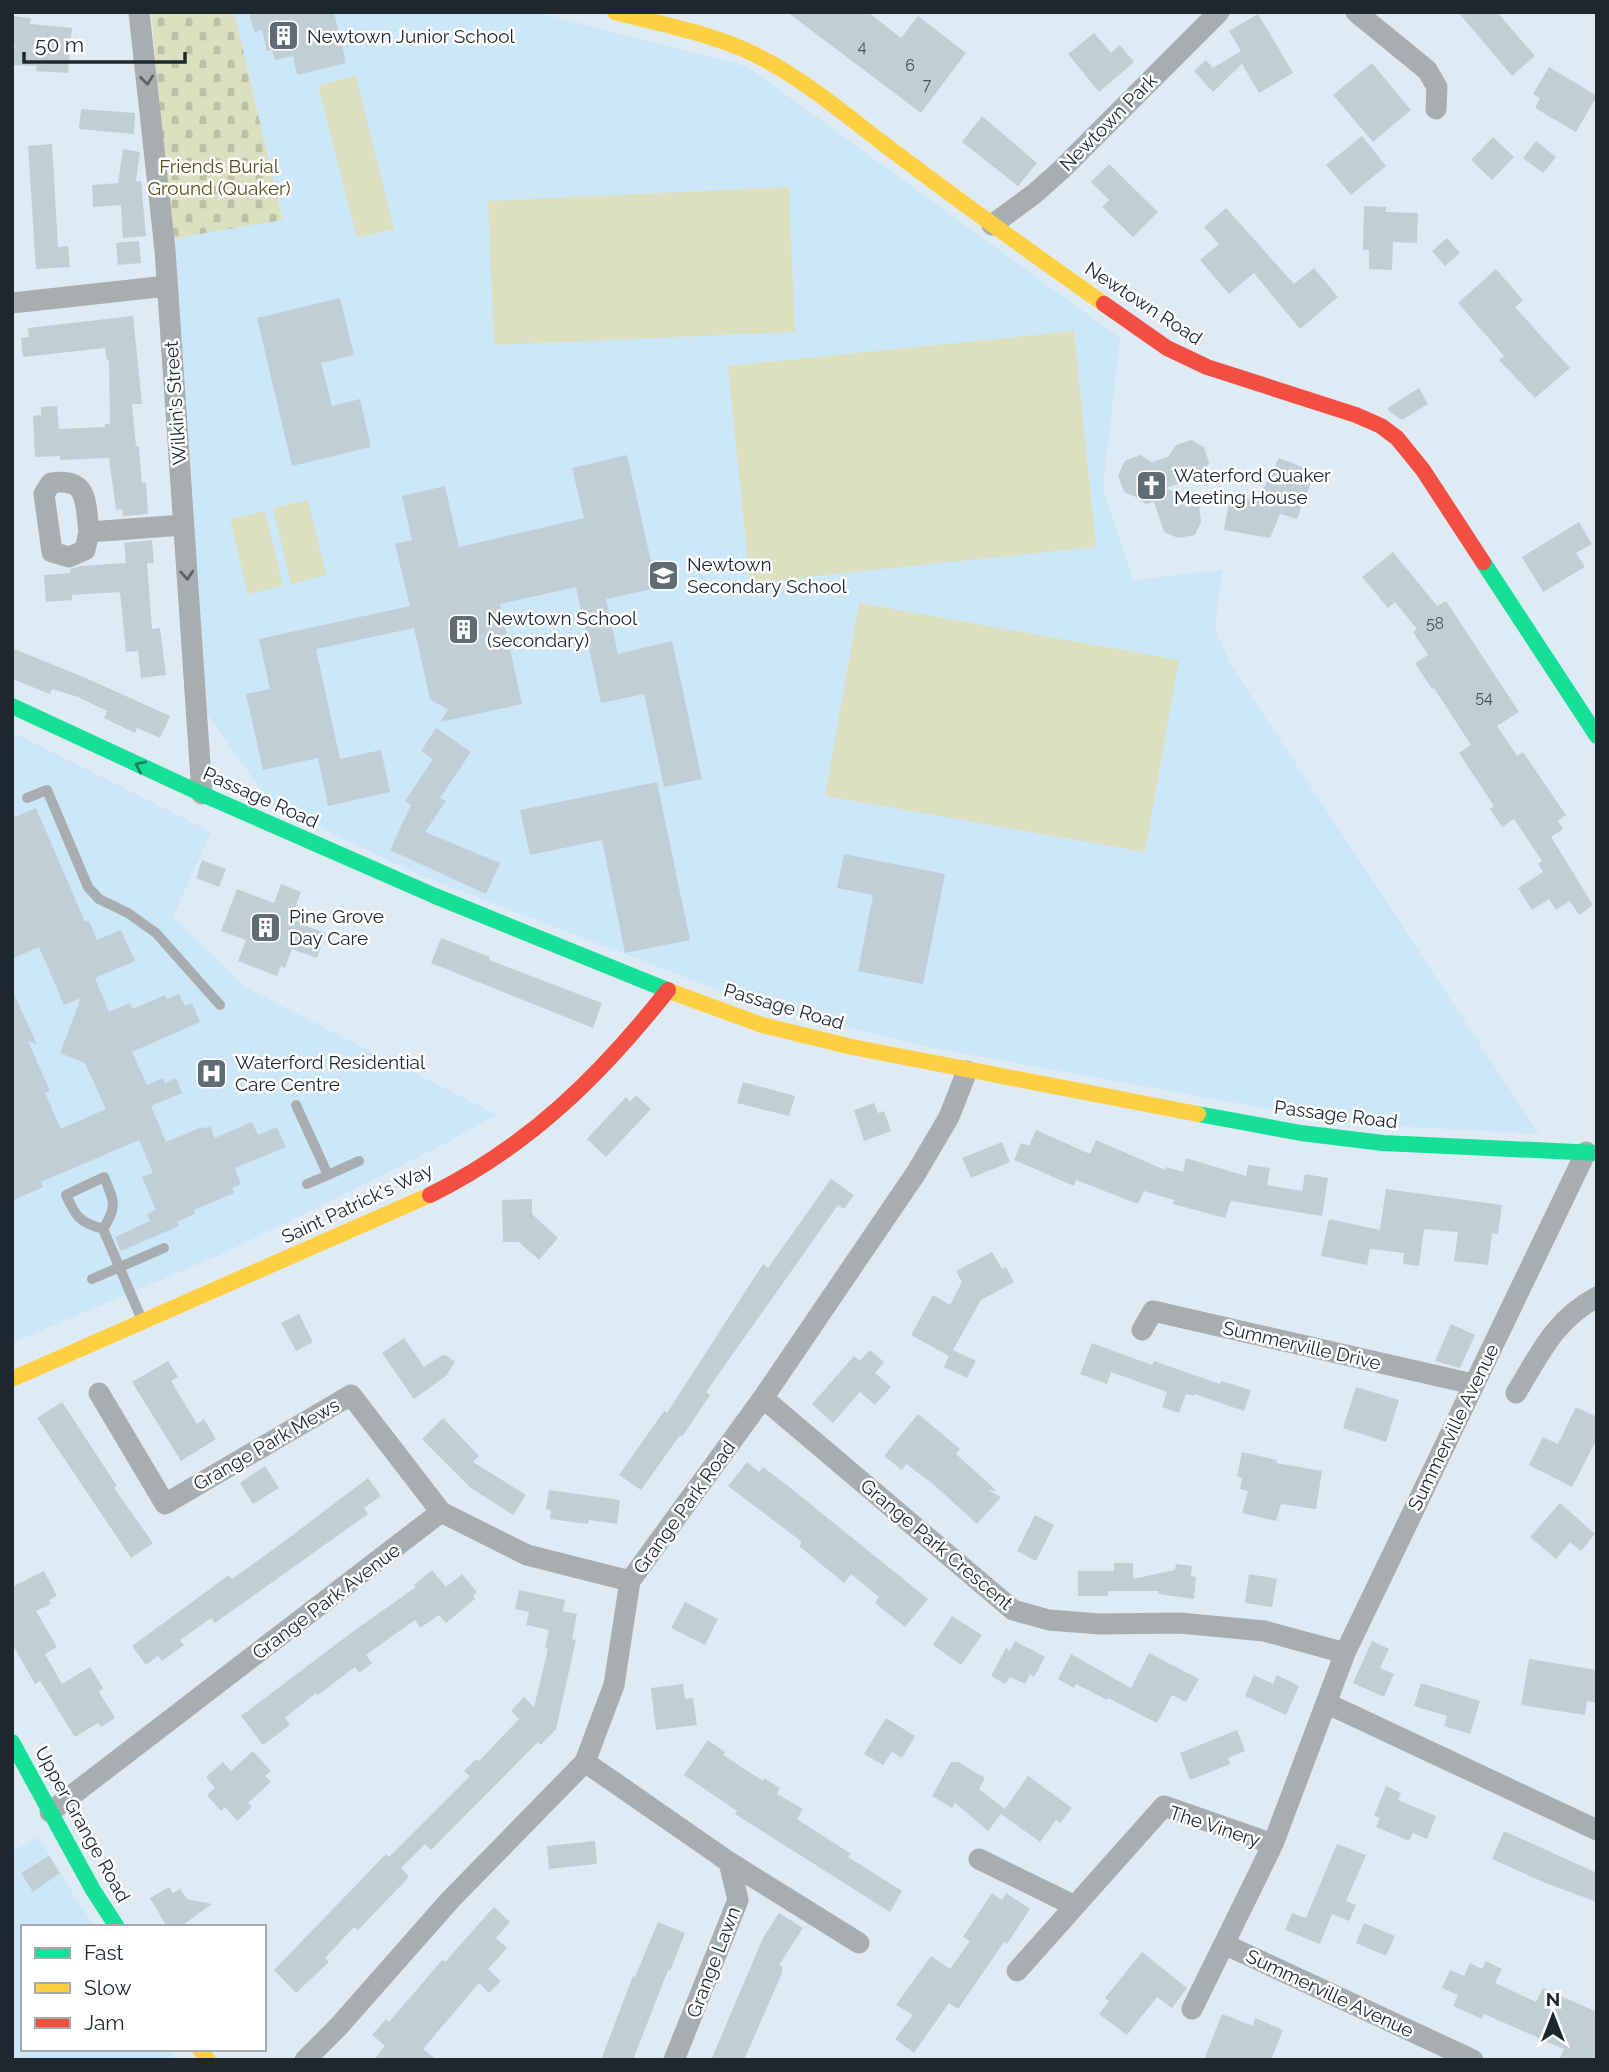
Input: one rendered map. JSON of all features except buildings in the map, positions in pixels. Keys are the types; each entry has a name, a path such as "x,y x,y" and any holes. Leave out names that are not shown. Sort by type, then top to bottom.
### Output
{"main road":[{"name":"Newtown Road","path":"615,12 736,46 764,60 806,86 992,225 1132,325 1181,355 1224,373 1356,415 1390,432 1423,470 1597,736"},
{"name":"Passage Road","path":"12,706 202,794 507,926 762,1025 967,1072 1330,1138 1383,1143 1591,1152"},
{"name":"Saint Patrick's Way","path":"12,1379 395,1211 503,1153 569,1101 631,1036 668,990"},
{"name":"Upper Grange Road","path":"12,1742 93,1890 116,1925"}],"street":[{"name":"Wilkin's Street","path":"139,12 167,286 202,794"},
{"name":"Newtown Park","path":"992,225 1061,170 1219,12"},
{"path":"1356,12 1427,70 1437,87 1436,109"},
{"path":"12,303 167,286"},
{"path":"89,532 183,525"},
{"name":"Grange Park Road","path":"305,2060 339,2026 452,1899 585,1762 614,1685 630,1581 763,1398 936,1141 967,1072"},
{"name":"Summerville Avenue","path":"1192,2009 1273,1844 1345,1653 1474,1384 1591,1152"},
{"path":"1516,1393 1556,1329 1577,1308 1597,1297"},
{"name":"Summerville Drive","path":"1142,1330 1153,1311 1474,1384"},
{"name":"Grange Park Mews","path":"100,1392 164,1504 351,1395 441,1513"},
{"name":"Grange Park Crescent","path":"763,1398 1013,1610 1049,1620 1099,1624 1180,1623 1264,1631 1345,1653"},
{"path":"441,1513 527,1555 630,1581"},
{"name":"Grange Park Avenue","path":"50,1812 441,1513"},
{"path":"1326,1703 1597,1830"},
{"path":"585,1762 729,1862 859,1943"},
{"name":"The Vinery","path":"1017,1971 1164,1806 1273,1844"},
{"path":"979,1859 1075,1906"},
{"name":"Grange Lawn","path":"674,2060 738,1900 729,1862"},
{"name":"Summerville Avenue","path":"1224,1944 1473,2060"}],"lane":[{"path":"27,798 47,790 89,887 99,899 156,933 220,1005"},
{"path":"296,1105 328,1175"},
{"path":"307,1184 359,1161"},
{"path":"103,1229 112,1216 114,1206 104,1177 66,1195 74,1214 80,1220 103,1229 143,1322"},
{"path":"92,1279 164,1248"}],"shaded area":[{"name":"Newtown Secondary School","path":"234,12 537,12 748,67 1120,338 1103,488 1133,580 1222,570 1215,629 1231,665 1539,1134 1352,1124 933,1048 768,1009 422,876 271,804 207,714 172,239 283,219"},
{"name":"Waterford Residential Care Centre","path":"12,732 211,832 173,917 248,989 497,1115 427,1153 224,1253 12,1343"},
{"path":"38,1837 93,1925 21,1925 21,2051 171,2051 177,2060 12,2060 12,1852"}],"green space":[{"name":"Friends Burial Ground (Quaker)","path":"151,12 234,12 283,220 172,239"},
{"path":"356,76 394,229 357,238 318,85"},
{"path":"789,187 795,332 494,345 488,201"},
{"path":"1074,331 1096,547 750,583 728,366"},
{"path":"308,500 326,575 291,584 273,508"},
{"path":"265,511 283,586 248,594 230,519"},
{"path":"859,603 1179,660 1145,852 825,796"}],"traffic: fast":[{"path":"1483,562 1597,736"},
{"path":"12,706 202,794 435,896 672,992"},
{"path":"1198,1114 1301,1133 1383,1143 1597,1153"},
{"path":"12,1742 93,1890 116,1925"}],"traffic: slow":[{"path":"615,12 728,43 783,70 821,95 945,190 1104,304"},
{"path":"672,992 762,1025 852,1047 1198,1114"},
{"path":"12,1379 430,1195"},
{"path":"201,2051 208,2060"}],"traffic: jam":[{"path":"1104,304 1167,348 1207,367 1356,415 1381,426 1397,438 1423,470 1483,562"},
{"path":"430,1195 499,1155 561,1106 616,1051 668,990"}],"place":[{"name":"Newtown Junior School","path":"284,36"},
{"name":"Waterford Quaker Meeting House","path":"1151,486"},
{"name":"Newtown Secondary School","path":"664,575"},
{"name":"Newtown School (secondary)","path":"464,629"},
{"name":"Pine Grove Day Care","path":"266,927"},
{"name":"Waterford Residential Care Centre","path":"212,1073"}]}
